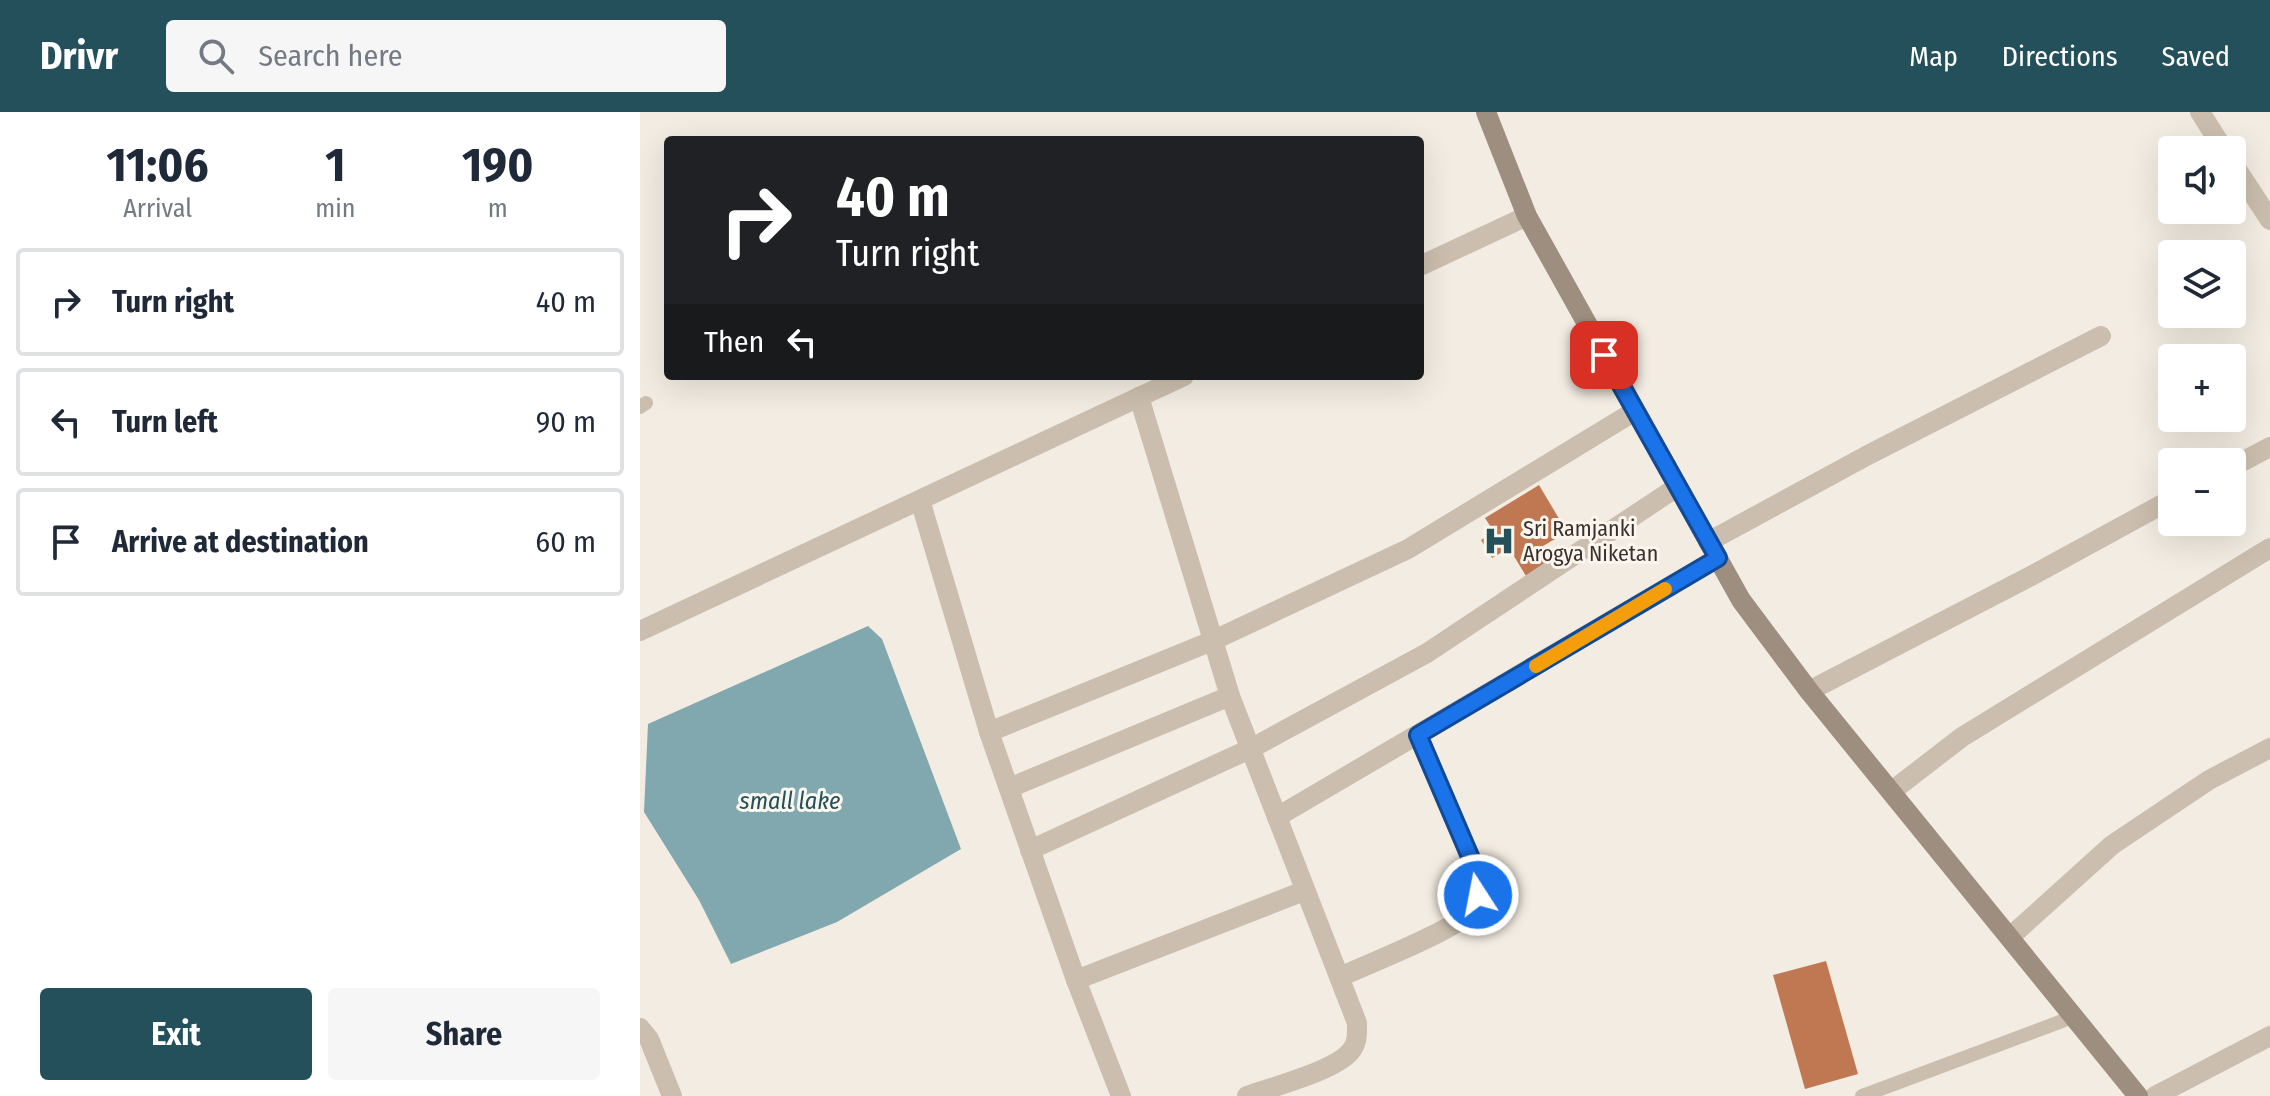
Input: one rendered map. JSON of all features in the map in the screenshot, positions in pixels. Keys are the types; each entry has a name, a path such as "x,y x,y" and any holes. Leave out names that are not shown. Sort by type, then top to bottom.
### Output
{"street":[{"path":"1486,112 1527,216 1741,600 1809,691 2138,1096"},
{"path":"2200,112 2215,136"},
{"path":"2246,183 2270,220"},
{"path":"1424,264 1527,216"},
{"path":"1277,817 1418,735 1868,455 2101,336"},
{"path":"640,631 1175,380"},
{"path":"1139,397 1230,696 1357,1023 1358,1039 1350,1053 1333,1065 1247,1096"},
{"path":"989,732 1212,641 1408,549 1635,411"},
{"path":"2246,460 2270,447"},
{"path":"1030,850 1252,748 1427,653 1677,487"},
{"path":"920,500 989,732 1076,980 1121,1096"},
{"path":"1809,691 2158,507"},
{"path":"1892,791 1962,737 2270,548"},
{"path":"1009,788 1230,696"},
{"path":"1340,977 1450,927 1470,912 1478,895 1478,875 1418,735"},
{"path":"2010,937 2112,845 2209,780 2270,748"},
{"path":"1076,980 1304,891"},
{"path":"640,1028 649,1039 672,1096"},
{"path":"2155,1096 2270,1036"}],"lane":[{"path":"1862,1096 2073,1017"}],"water":[{"name":"small lake","path":"868,626 882,639 961,849 837,922 731,964 699,900 644,812 648,724"}],"building":[{"path":"1539,485 1567,532 1543,546 1551,561 1526,576 1509,548 1492,558 1481,540 1494,532 1485,518"},
{"path":"1826,961 1858,1074 1805,1089 1773,975"}],"slow traffic":[{"path":"1536,666 1665,589"}],"place":[{"name":"Sri Ramjanki Arogya Niketan","path":"1499,541"}],"route":[{"path":"1478,895 1478,875 1418,735 1718,558 1604,355"}]}
